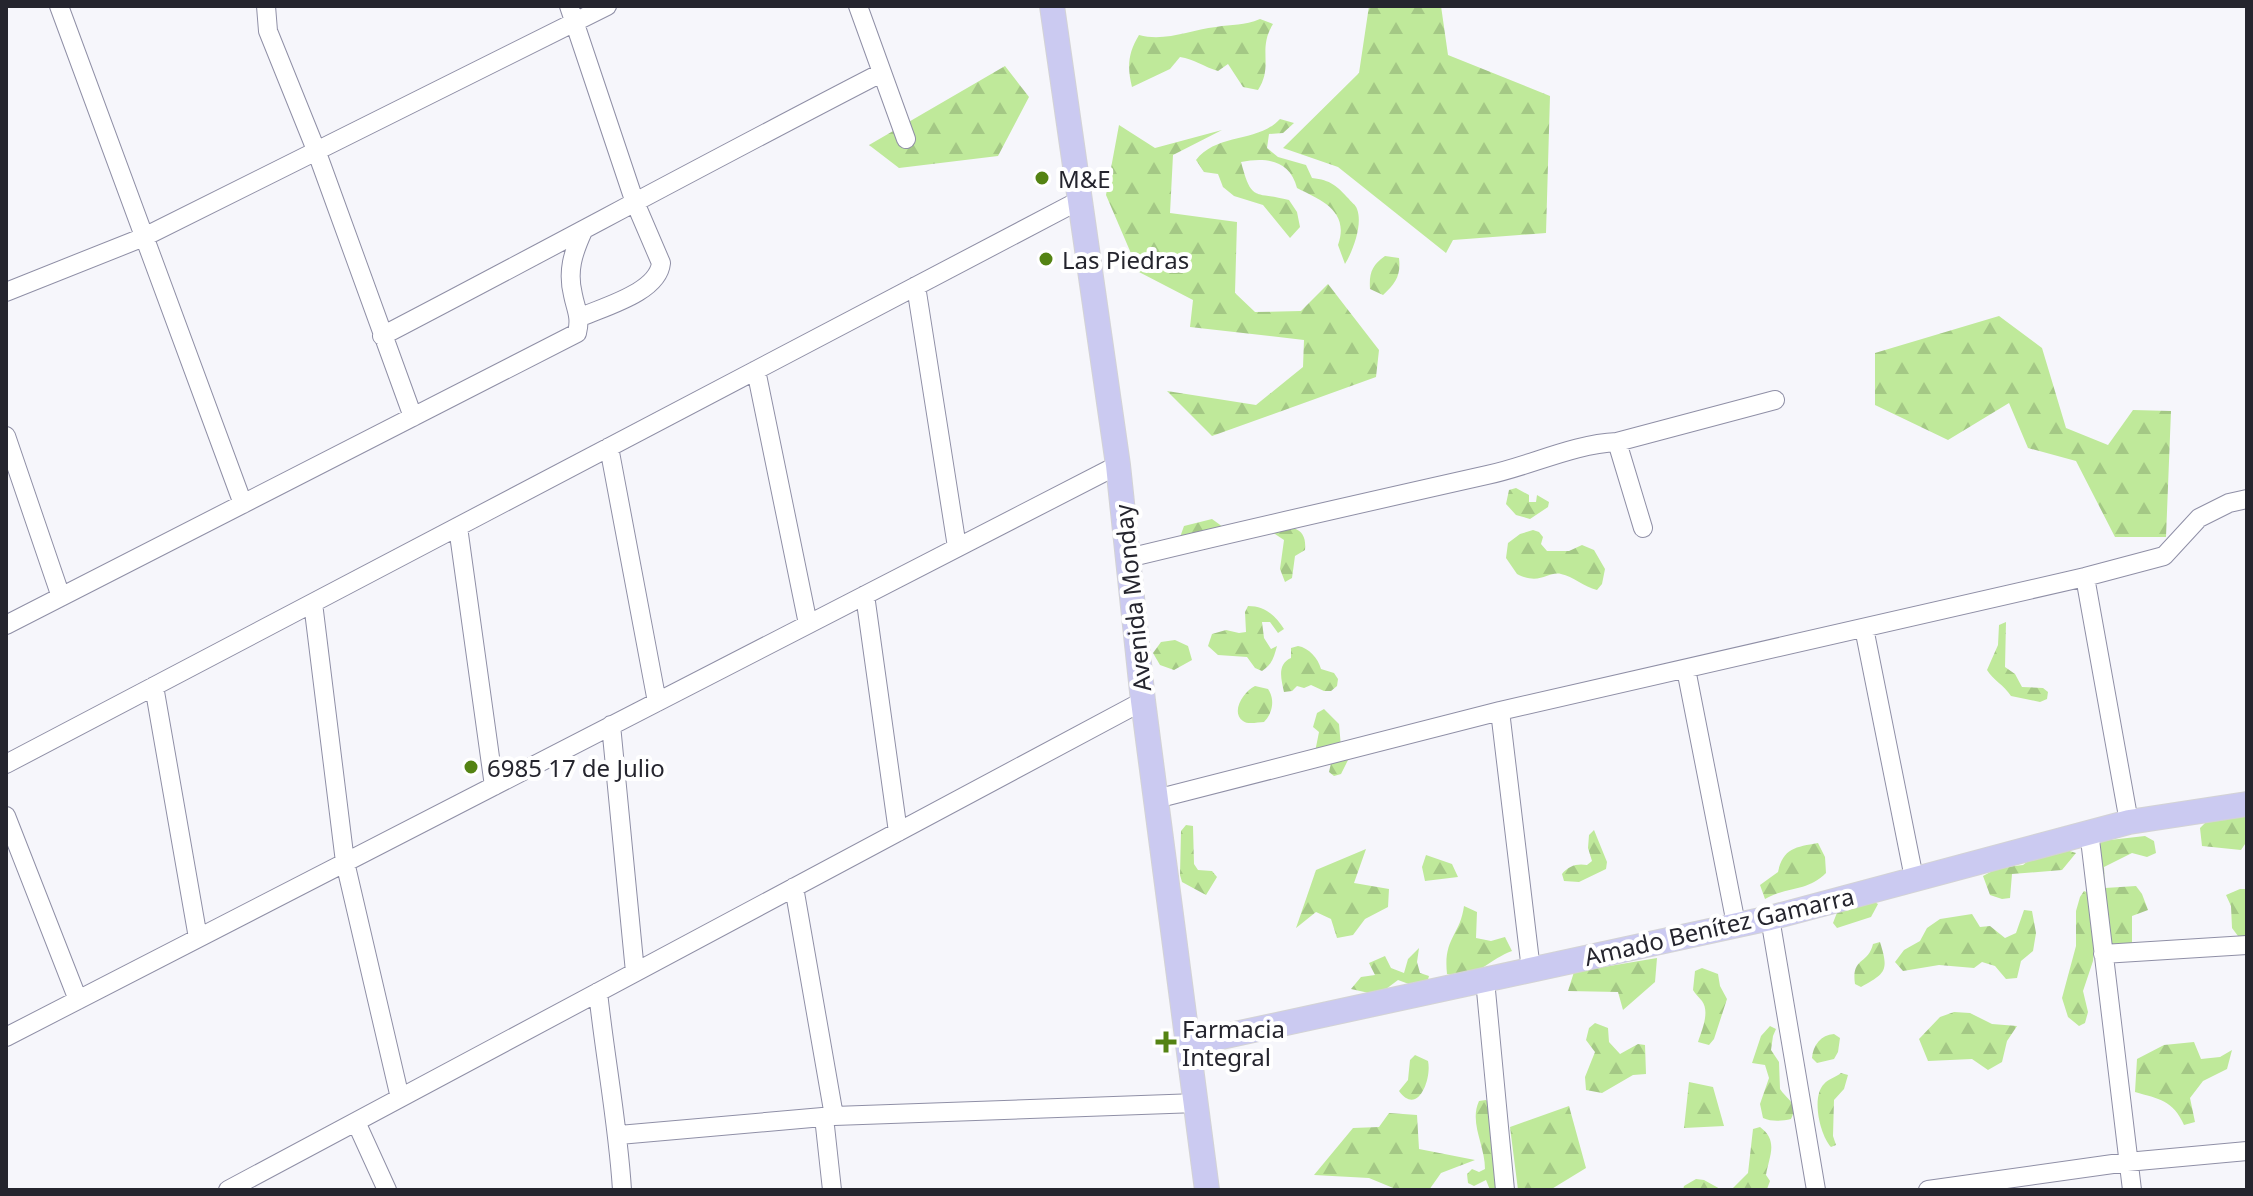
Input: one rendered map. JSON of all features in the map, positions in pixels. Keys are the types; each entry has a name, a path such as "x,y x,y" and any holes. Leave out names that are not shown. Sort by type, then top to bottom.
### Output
{"main road":[{"name":"Avenida Monday","path":"1052,6 1118,465 1143,701 1207,1190"},
{"name":"Amado Benítez Gamarra","path":"1189,1044 1770,918 2089,831 2247,804"}],"street":[{"path":"59,6 243,504"},
{"path":"266,6 268,31 316,150 413,417"},
{"path":"6,292 144,237 572,14 607,6"},
{"path":"858,6 906,139"},
{"path":"572,14 634,200 661,263 660,274 650,285 581,317"},
{"path":"382,336 583,231 634,200 881,73"},
{"path":"6,764 1080,200"},
{"path":"6,625 577,333 581,317 573,298 570,278 571,263 583,231"},
{"path":"916,286 957,547"},
{"path":"756,370 808,624"},
{"path":"1128,558 1492,474 1598,443 1617,442 1775,400"},
{"path":"6,436 61,597"},
{"path":"1617,442 1643,528"},
{"path":"609,447 657,702"},
{"path":"6,1037 1118,465"},
{"path":"1156,799 1500,711 2085,577 2164,556 2199,518 2229,503 2247,499"},
{"path":"458,527 494,786"},
{"path":"2085,577 2129,822"},
{"path":"865,595 898,832"},
{"path":"313,603 345,862 400,1098"},
{"path":"1864,628 1914,878"},
{"path":"1686,669 1736,924"},
{"path":"154,686 198,938"},
{"path":"228,1190 1143,701"},
{"path":"1500,711 1531,970"},
{"path":"611,725 635,972"},
{"path":"6,816 78,1000"},
{"path":"2089,831 2132,1190"},
{"path":"794,887 829,1116 832,1190"},
{"path":"1770,918 1816,1190"},
{"path":"2103,954 2247,945"},
{"path":"1485,980 1505,1190"},
{"path":"598,992 607,1075 619,1135 622,1190"},
{"path":"619,1135 829,1116 1197,1103"},
{"path":"356,1122 387,1190"},
{"path":"1928,1190 2127,1162 2247,1151"}],"green space":[{"path":"1369,6 1441,6 1448,55 1550,96 1546,233 1453,240 1446,253 1338,167 1283,148 1359,73"},
{"path":"1260,19 1273,24 1266,42 1265,73 1258,90 1243,87 1228,64 1218,71 1180,57 1170,69 1132,87 1130,60 1139,35 1168,36"},
{"path":"1005,66 1029,97 998,156 899,168 869,145"},
{"path":"1280,119 1294,123 1283,133 1269,134 1267,148 1278,157 1306,165 1312,178 1333,184 1356,208 1358,230 1345,264 1338,245 1341,233 1337,215 1324,202 1297,188 1283,166 1259,160 1241,162 1252,190 1261,195 1289,200 1297,212 1300,227 1290,238 1263,205 1234,196 1223,187 1218,174 1204,172 1196,160 1215,146 1261,132"},
{"path":"1119,125 1155,148 1222,130 1173,155 1170,213 1237,222 1235,293 1255,312 1301,311 1328,284 1379,350 1376,377 1212,436 1167,391 1256,405 1303,367 1304,340 1190,327 1193,300 1139,272 1106,195"},
{"path":"1385,256 1399,258 1399,269 1394,283 1383,295 1370,289 1370,283 1374,266"},
{"path":"1999,316 2042,348 2066,428 2108,445 2133,410 2171,411 2166,537 2115,537 2076,461 2028,448 2009,403 1948,440 1875,405 1875,353"},
{"path":"1516,488 1529,495 1529,502 1536,502 1537,495 1549,502 1548,507 1530,519 1516,515 1506,504 1509,490"},
{"path":"1212,519 1223,527 1179,540 1184,526"},
{"path":"1293,528 1304,536 1305,550 1295,556 1292,578 1285,582 1280,569 1284,540 1272,532"},
{"path":"1533,530 1543,537 1541,544 1547,551 1569,551 1582,545 1594,550 1605,569 1602,584 1597,590 1561,574 1532,579 1517,574 1506,558 1508,543 1520,534"},
{"path":"1248,606 1269,612 1284,629 1278,633 1270,622 1262,622 1264,638 1271,649 1277,646 1274,657 1262,671 1255,668 1247,657 1218,655 1208,646 1212,634 1226,630 1246,632 1245,612"},
{"path":"2006,622 2005,667 2015,674 2022,687 2043,688 2048,692 2047,699 2040,702 2011,696 1987,670 1998,645 1999,625"},
{"path":"1175,640 1188,646 1192,660 1174,670 1160,665 1153,653 1161,642"},
{"path":"1298,646 1312,654 1321,669 1334,673 1338,679 1337,686 1331,691 1324,691 1311,685 1304,688 1297,686 1292,691 1284,692 1282,668 1291,658 1291,648"},
{"path":"1255,686 1268,689 1272,706 1264,722 1248,723 1239,717 1238,707 1243,697"},
{"path":"1324,709 1339,724 1341,747 1348,760 1341,774 1334,776 1329,772 1332,759 1315,752 1319,732 1313,727 1317,713"},
{"path":"2247,815 2247,841 2241,850 2202,846 2200,828 2210,818"},
{"path":"1186,825 1193,826 1194,864 1198,870 1212,871 1217,877 1206,895 1182,882 1180,875 1181,831"},
{"path":"1594,830 1607,862 1606,869 1579,882 1564,881 1562,874 1567,869 1592,861 1588,848 1589,835"},
{"path":"2145,836 2154,841 2156,853 2147,857 2132,853 2104,867 2105,888 2136,886 2148,910 2132,916 2132,949 2113,948 2100,881 2101,841"},
{"path":"1818,843 1825,857 1826,873 1812,883 1765,899 1760,885 1778,872 1787,853"},
{"path":"2060,848 2076,853 2062,870 2012,874 2010,898 1990,895 1983,876 1998,868 2023,865 2040,852"},
{"path":"1366,849 1354,883 1389,889 1388,907 1365,919 1353,935 1337,938 1331,919 1316,912 1296,928 1316,870"},
{"path":"1426,855 1452,864 1458,877 1425,881 1422,867"},
{"path":"2247,889 2247,948 2232,928 2231,906 2226,895"},
{"path":"2084,891 2091,894 2095,939 2093,961 2083,991 2088,1012 2085,1023 2079,1026 2068,1017 2062,998 2076,946 2076,911"},
{"path":"1871,900 1878,904 1871,917 1837,928 1833,923 1838,910"},
{"path":"1464,906 1477,912 1476,938 1491,941 1505,937 1512,951 1475,972 1447,974 1447,952"},
{"path":"2024,910 2032,911 2036,933 2033,951 2021,961 2017,978 2006,979 1995,966 1982,962 1974,968 1939,965 1903,971 1895,962 1904,950 1920,941 1927,928 1940,919 1972,914 1980,927 1990,926 2005,938 2016,933"},
{"path":"1880,942 1885,965 1883,970 1861,987 1855,984 1855,969 1871,951 1873,944"},
{"path":"1419,948 1417,962 1420,973 1429,976 1425,990 1398,980 1378,995 1351,989 1361,977 1375,975 1369,963 1385,956 1391,968 1404,973 1408,959"},
{"path":"1657,958 1655,982 1623,1010 1618,992 1568,991 1574,972"},
{"path":"1702,968 1718,974 1727,999 1714,1039 1709,1045 1698,1042 1705,1010 1693,990 1695,971"},
{"path":"1954,1012 1970,1013 1992,1024 2017,1026 2007,1041 2002,1062 1988,1070 1972,1059 1928,1061 1919,1039 1940,1017"},
{"path":"1595,1023 1608,1028 1609,1042 1620,1054 1638,1044 1645,1045 1646,1074 1633,1075 1602,1093 1586,1090 1585,1077 1595,1052 1586,1040 1589,1028"},
{"path":"1770,1026 1776,1029 1771,1050 1779,1062 1780,1089 1793,1105 1791,1119 1777,1121 1763,1118 1760,1104 1769,1078 1765,1065 1752,1063 1761,1036"},
{"path":"1834,1034 1840,1038 1834,1059 1817,1063 1812,1058 1816,1045 1825,1036"},
{"path":"2194,1042 2201,1059 2220,1057 2232,1050 2227,1069 2203,1081 2190,1098 2195,1122 2184,1125 2170,1105 2135,1092 2137,1059 2164,1045"},
{"path":"1415,1055 1428,1061 1429,1068 1426,1085 1412,1100 1399,1091 1408,1080 1410,1060"},
{"path":"1841,1073 1848,1075 1844,1089 1834,1100 1833,1136 1836,1145 1831,1147 1821,1125 1818,1098 1824,1084"},
{"path":"1689,1082 1713,1087 1724,1126 1684,1128"},
{"path":"1486,1100 1490,1106 1499,1190 1490,1190 1486,1180 1474,1186 1468,1183 1467,1174 1472,1169 1479,1172 1485,1169 1476,1109 1479,1101"},
{"path":"1569,1106 1586,1168 1550,1190 1518,1190 1510,1127"},
{"path":"1389,1113 1417,1115 1419,1149 1475,1160 1441,1173 1429,1190 1398,1190 1369,1178 1314,1175 1353,1128 1379,1127"},
{"path":"1760,1127 1771,1143 1767,1189 1731,1190 1748,1173 1753,1129"},
{"path":"1696,1179 1722,1190 1683,1190 1684,1186"}],"place":[{"name":"M&E","path":"1042,178"},
{"name":"Las Piedras","path":"1046,259"},
{"name":"6985 17 de Julio","path":"471,767"},
{"name":"Farmacia Integral","path":"1166,1042"}]}
